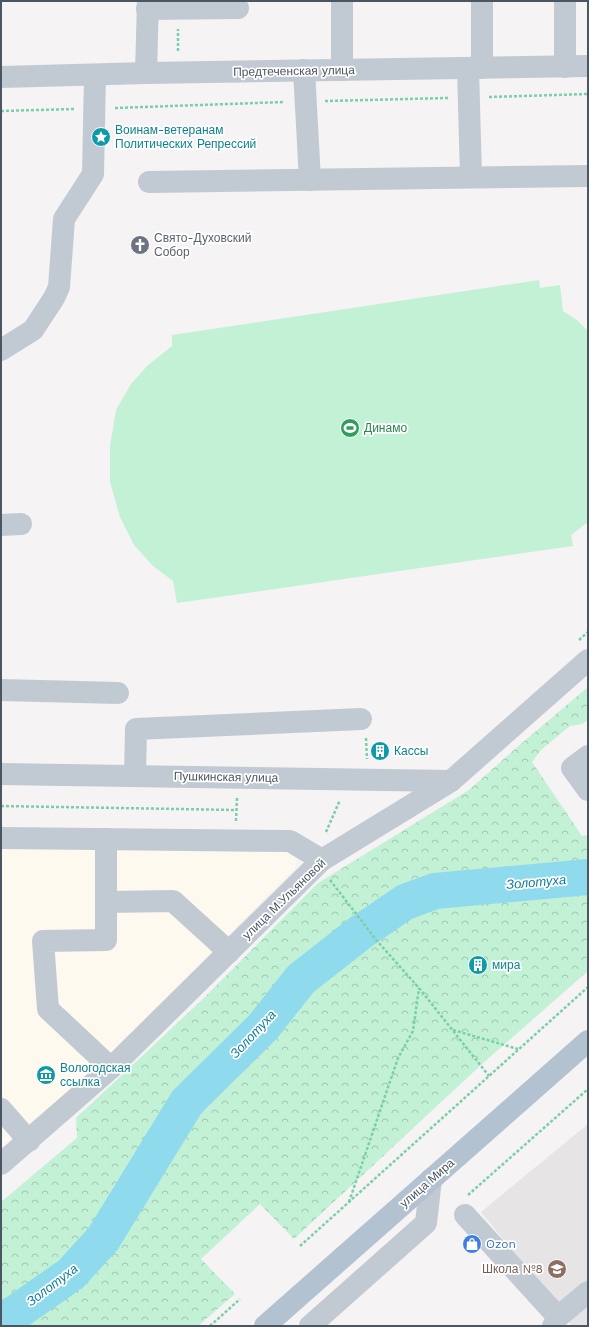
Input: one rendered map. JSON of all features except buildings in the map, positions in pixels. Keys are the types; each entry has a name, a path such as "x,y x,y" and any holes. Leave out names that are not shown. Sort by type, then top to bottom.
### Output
{"main road":[{"name":"улица Мира","path":"265,1326 588,1041"}],"street":[{"path":"342,1 342,70"},
{"path":"471,177 475,68 482,1"},
{"path":"565,1 565,66"},
{"path":"146,73 148,5 238,8"},
{"name":"Предтеченская улица","path":"1,77 304,70 588,66"},
{"path":"304,70 310,180"},
{"path":"1,350 33,330 54,298 59,287 64,219 93,174 95,75"},
{"path":"148,182 588,176"},
{"name":"улица М.Ульяновой","path":"1,1164 111,1068 322,860 451,781 582,651"},
{"path":"1,690 118,693"},
{"path":"135,776 136,729 363,726"},
{"path":"588,756 572,768 588,790"},
{"name":"Пушкинская улица","path":"1,774 451,781"},
{"path":"1,838 290,841 322,860"},
{"path":"106,839 106,902 115,941 43,941 48,1008 111,1068"},
{"path":"106,902 173,901 229,952"},
{"path":"1,1109 29,1141"},
{"path":"310,1326 426,1223 431,1180"},
{"path":"465,1215 556,1322 588,1292"}],"path":[{"path":"582,651 588,632"},
{"path":"363,726 367,763"},
{"path":"236,841 238,777"},
{"path":"1,806 236,810"},
{"path":"356,915 419,988 489,1076"},
{"path":"300,1246 588,987"},
{"path":"349,1202 398,1058 413,1031 419,988"},
{"path":"452,1029 518,1049"},
{"path":"210,1326 240,1299"}],"shaded area":[{"path":"1,842 285,845 295,854 297,861 295,868 104,1060 1,1148"},
{"name":"Школа №8","path":"588,1124 588,1326 572,1326 481,1212"}],"green space":[{"name":"Динамо","path":"539,280 540,288 560,285 563,311 577,320 588,331 588,522 571,535 573,546 177,603 173,581 153,566 134,545 120,517 110,482 110,446 116,410 131,384 147,366 172,346 172,335"},
{"path":"588,687 588,720 582,724 570,726 542,749 532,762 582,836 588,835 588,971 482,1064 294,1239 260,1204 201,1259 235,1294 198,1326 1,1326 1,1202 77,1138 76,1118 204,998 318,883 469,790"}],"waterway":[{"name":"Золотуха","path":"1,1323 71,1274 103,1239 187,1102 263,1027 301,979 361,932 405,902 435,891 588,877"}],"place":[{"name":"Воинам-ветеранам Политических Репрессий","path":"101,137"},
{"name":"Свято-Духовский Собор","path":"140,245"},
{"name":"Динамо","path":"350,428"},
{"name":"Кассы","path":"380,751"},
{"name":"мира","path":"478,965"},
{"name":"Вологодская ссылка","path":"46,1075"},
{"name":"Ozon","path":"472,1244"},
{"name":"Школа №8","path":"557,1269"}]}
